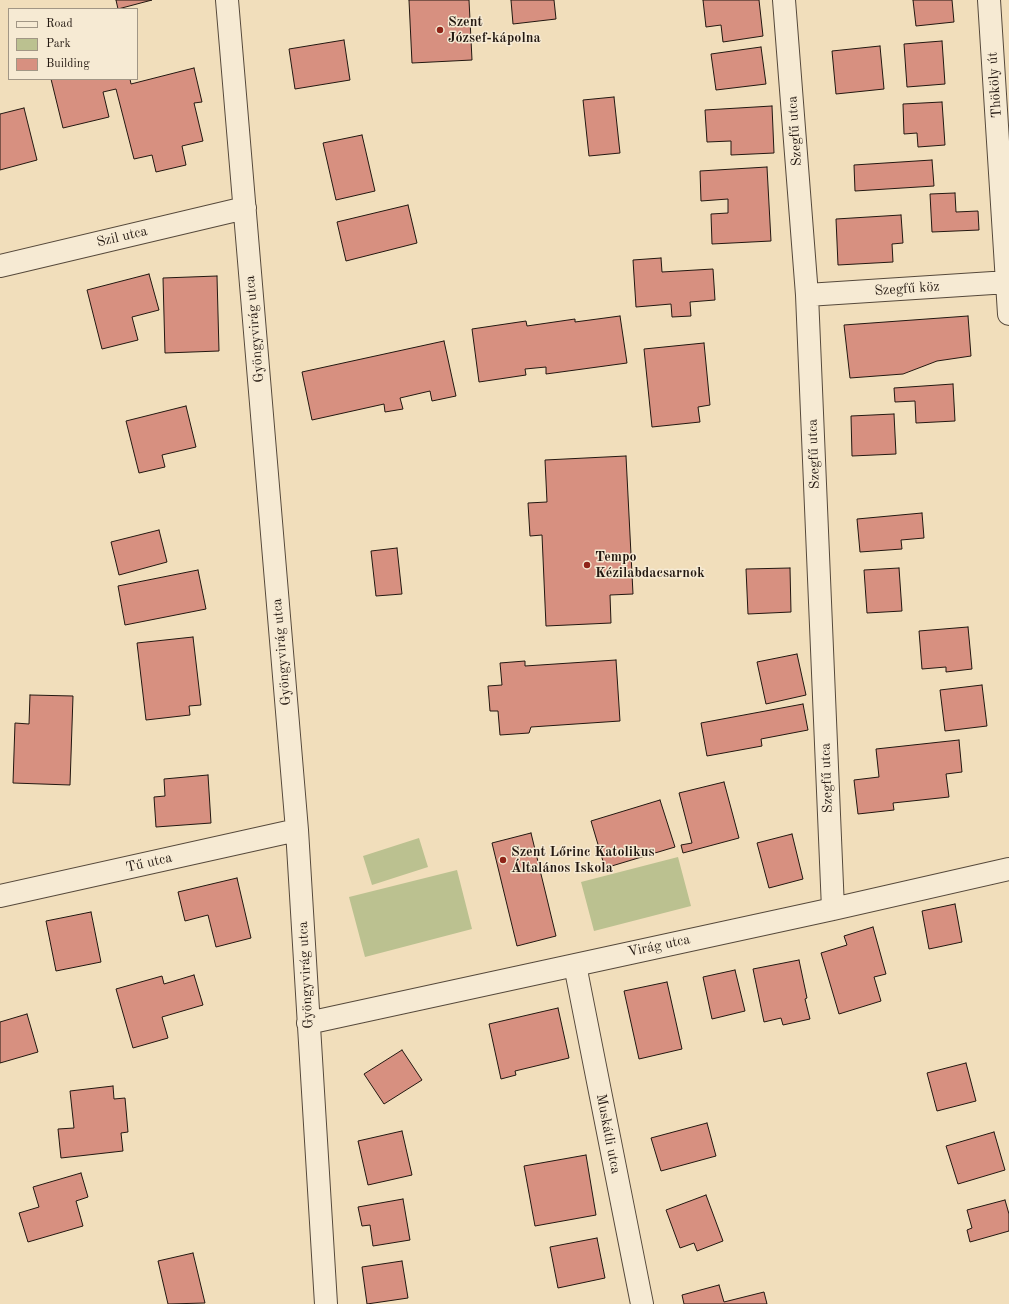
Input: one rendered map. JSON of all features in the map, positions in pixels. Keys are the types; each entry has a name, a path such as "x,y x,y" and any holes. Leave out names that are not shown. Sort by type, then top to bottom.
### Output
{"street":[{"name":"Gyöngyvirág utca","path":"227,0 297,830 326,1304"},
{"name":"Szegfű utca","path":"784,0 807,295 833,909"},
{"name":"Thököly út","path":"989,0 1006,207 1009,314"},
{"name":"Szil utca","path":"0,266 244,208"},
{"name":"Szegfű köz","path":"807,295 1008,282"},
{"name":"Tű utca","path":"0,896 297,830"},
{"name":"Virág utca","path":"308,1023 833,909 1009,869"},
{"name":"Muskátli utca","path":"574,965 642,1304"}],"green space":[{"path":"419,838 428,867 372,885 363,856"},
{"path":"678,857 691,906 594,931 581,882"},
{"path":"457,870 472,929 365,957 349,897"}],"building":[{"path":"116,0 152,0 122,8 118,8"},
{"name":"Szent József-kápolna","path":"409,0 469,0 472,60 412,63"},
{"path":"511,0 554,0 556,19 513,24"},
{"path":"703,0 759,0 763,36 723,42 721,25 706,27"},
{"path":"913,0 952,0 954,22 916,26"},
{"path":"344,40 350,80 295,89 289,49"},
{"path":"942,41 945,84 907,87 904,44"},
{"path":"880,46 884,89 836,94 832,51"},
{"path":"761,47 766,84 716,90 711,54"},
{"path":"194,68 202,102 194,103 203,141 182,146 186,165 156,172 152,155 134,159 116,89 103,92 109,117 63,128 51,80 130,80 131,84"},
{"path":"614,97 620,153 589,156 583,100"},
{"path":"942,102 945,145 918,147 917,133 904,134 903,104"},
{"path":"772,106 774,153 731,155 731,141 707,142 705,110"},
{"path":"24,108 37,160 0,170 0,114"},
{"path":"362,135 375,191 336,200 323,143"},
{"path":"932,160 934,186 855,191 854,165"},
{"path":"767,167 771,241 712,244 711,214 728,213 728,199 701,201 700,171"},
{"path":"955,193 956,212 978,211 979,230 932,232 930,194"},
{"path":"408,205 417,243 346,261 337,222"},
{"path":"901,215 903,243 892,244 893,262 838,265 836,219"},
{"path":"661,258 662,272 713,269 715,300 690,302 691,316 672,317 671,304 636,307 633,260"},
{"path":"149,274 159,310 132,317 138,340 102,349 87,290"},
{"path":"217,276 219,351 165,353 163,278"},
{"path":"620,316 627,363 546,374 546,367 525,369 526,375 479,382 472,329 526,321 527,326 575,319 575,322"},
{"path":"968,316 971,356 937,361 903,374 850,378 844,325"},
{"path":"444,341 456,396 432,401 430,391 400,398 403,409 385,412 384,404 312,420 302,372"},
{"path":"704,343 710,405 698,407 700,422 652,427 644,349"},
{"path":"953,384 955,421 916,423 915,401 895,402 894,388"},
{"path":"186,406 196,447 162,455 165,467 139,473 126,421"},
{"path":"894,414 896,454 852,456 851,416"},
{"name":"Tempo Kézilabdacsarnok","path":"626,456 633,594 610,595 611,623 546,626 542,535 530,536 528,503 547,502 545,460"},
{"path":"922,513 924,538 901,540 902,549 860,552 857,519"},
{"path":"159,530 167,562 119,575 111,542"},
{"path":"397,548 402,594 376,596 371,551"},
{"path":"790,568 791,612 748,614 746,569"},
{"path":"899,568 902,611 867,613 864,570"},
{"path":"198,570 206,609 125,625 118,586"},
{"path":"968,627 972,669 946,672 946,667 922,669 919,631"},
{"path":"193,637 201,705 189,706 190,715 146,720 137,643"},
{"path":"797,654 806,695 766,704 757,662"},
{"path":"616,660 620,721 531,727 529,733 500,735 498,711 490,711 488,686 502,685 500,663 525,661 525,666"},
{"path":"982,685 987,726 945,731 940,690"},
{"path":"30,695 73,696 70,785 13,783 15,723 29,724"},
{"path":"803,704 808,730 761,739 762,746 707,756 701,723"},
{"path":"959,740 962,772 946,774 949,797 893,803 894,810 858,814 854,780 879,777 876,749"},
{"path":"208,775 211,823 156,827 154,797 165,796 164,779"},
{"path":"724,782 739,838 683,853 681,845 692,843 679,793"},
{"path":"660,800 675,847 605,868 591,821"},
{"path":"531,833 556,936 517,946 492,843"},
{"path":"792,834 803,879 769,888 757,843"},
{"path":"237,878 251,938 216,947 208,915 185,921 178,892"},
{"path":"955,904 962,942 929,949 922,911"},
{"path":"91,912 101,962 56,971 46,921"},
{"path":"873,927 886,974 874,977 881,1001 839,1014 821,953 847,945 844,936"},
{"path":"799,960 807,998 805,999 810,1019 783,1025 781,1018 764,1022 753,969"},
{"path":"735,970 745,1011 712,1019 703,977"},
{"path":"194,975 203,1005 162,1017 168,1038 133,1048 116,989 162,976 164,984"},
{"path":"667,982 682,1049 639,1059 624,991"},
{"path":"558,1008 569,1058 515,1071 516,1075 501,1079 489,1024"},
{"path":"27,1014 38,1052 0,1063 0,1022"},
{"path":"402,1050 422,1080 384,1104 364,1074"},
{"path":"966,1063 976,1101 937,1111 927,1073"},
{"path":"113,1086 114,1099 125,1098 128,1132 121,1133 123,1151 61,1158 58,1129 74,1128 70,1091"},
{"path":"707,1123 716,1156 661,1171 651,1138"},
{"path":"402,1131 412,1175 368,1185 358,1141"},
{"path":"994,1132 1005,1170 958,1184 946,1146"},
{"path":"586,1155 596,1215 535,1226 524,1166"},
{"path":"81,1173 88,1197 76,1201 83,1226 28,1242 19,1213 39,1207 33,1187"},
{"path":"706,1195 723,1241 697,1251 694,1243 680,1248 666,1210"},
{"path":"403,1199 410,1240 373,1246 370,1225 362,1226 358,1207"},
{"path":"1005,1200 1009,1214 1009,1231 970,1242 967,1230 972,1228 967,1210"},
{"path":"597,1238 605,1278 558,1288 550,1247"},
{"path":"193,1253 205,1303 168,1304 158,1261"},
{"path":"402,1261 408,1298 367,1304 362,1267"},
{"path":"719,1285 724,1302 764,1292 767,1304 684,1304 682,1295"}],"place":[{"name":"Szent József-kápolna","path":"440,30"},
{"name":"Tempo Kézilabdacsarnok","path":"587,565"},
{"name":"Szent Lőrinc Katolikus Általános Iskola","path":"503,860"}]}
